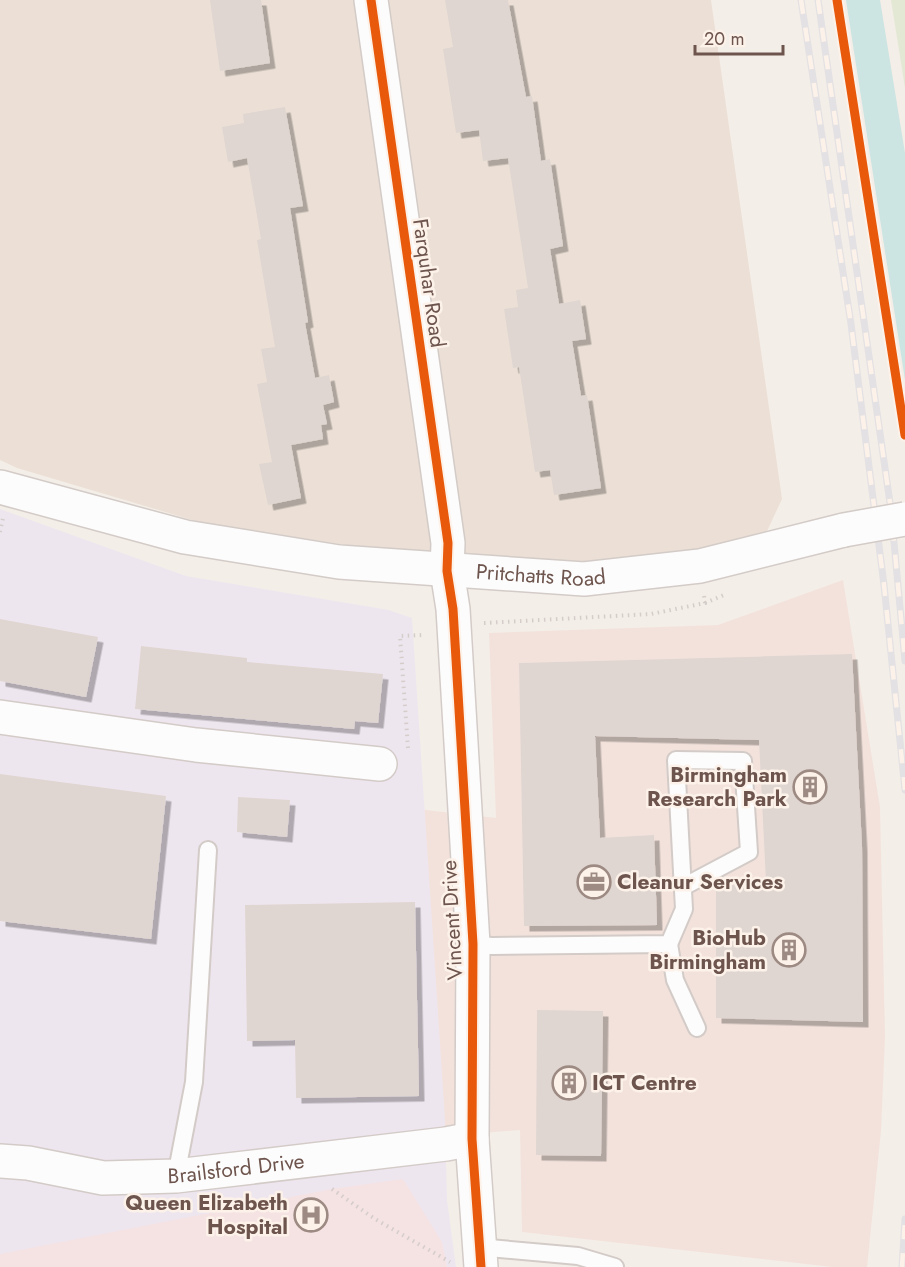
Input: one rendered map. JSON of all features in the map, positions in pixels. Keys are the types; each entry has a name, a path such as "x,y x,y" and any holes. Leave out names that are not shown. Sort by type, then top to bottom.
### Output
{"street":[{"name":"Farquhar Road","path":"371,0 448,543 447,571"},
{"name":"Pritchatts Road","path":"0,486 185,537 339,562 584,579 700,566 844,530 905,519"},
{"name":"Vincent Drive","path":"447,571 453,609 473,944 472,1260"},
{"path":"0,717 196,744 394,758"},
{"name":"Brailsford Drive","path":"0,1161 28,1163 103,1178 176,1176 472,1139"}],"lane":[{"path":"682,887 749,852 743,761 676,760 682,887 684,909 669,944 675,980 697,1028"},
{"path":"176,1176 194,1082 208,850"},
{"path":"473,944 491,946 669,944"},
{"path":"472,1260 578,1256 615,1267"}],"path":[{"path":"478,624 651,614 705,603 700,566"},
{"path":"394,758 400,636"},
{"path":"314,1160 332,1189 375,1219 472,1260"}],"shaded area":[{"path":"0,0 711,0 782,499 761,544 562,565 430,558 199,522 17,468 0,460"},
{"path":"0,509 186,576 389,610 412,618 445,1120 447,1200 456,1267 0,1267"},
{"name":"Birmingham Research Park","path":"843,580 880,807 885,1037 881,1131 867,1267 832,1267 522,1232 520,1130 105,1162 391,806 496,818 489,633 718,625"},
{"name":"Queen Elizabeth Hospital","path":"403,1179 442,1242 447,1267 0,1267 0,1254 332,1189"}],"green space":[{"path":"891,0 905,0 905,88"}],"water":[{"path":"846,0 880,0 905,153 905,380"}],"building":[{"path":"210,0 261,0 270,63 220,71"},
{"path":"445,0 508,0 526,97 532,96 541,161 550,159 563,246 550,249 559,304 580,300 586,339 572,341 581,396 587,395 601,488 554,495 550,470 535,472 519,367 513,368 504,309 518,307 516,290 528,288 508,158 483,161 479,130 456,133 443,49 453,47"},
{"path":"285,107 303,206 290,208 308,322 305,323 315,378 329,375 334,402 323,405 327,424 321,425 323,439 291,445 301,498 268,505 259,464 272,462 257,384 267,382 261,349 275,347 257,240 261,239 247,158 228,162 222,127 244,123 243,114"},
{"path":"0,619 98,637 86,697 0,681"},
{"path":"141,646 247,658 247,662 383,674 378,723 355,721 354,729 135,709"},
{"name":"Birmingham Research Park","path":"852,654 862,846 863,1022 716,1018 716,882 766,882 759,740 595,736 600,838 654,835 657,925 524,926 519,663"},
{"path":"0,774 166,796 151,939 0,921"},
{"path":"238,797 290,800 287,837 237,832"},
{"path":"415,902 419,1096 296,1098 295,1040 247,1041 245,905"},
{"name":"ICT Centre","path":"537,1010 603,1011 601,1156 536,1155"}],"railway":[{"path":"801,0 851,324 884,585 905,790"},
{"path":"818,0 891,510 905,661"},
{"path":"902,1267 905,1219"}],"cycle path":[{"path":"371,0 448,543 447,571 453,609 473,944 472,1139 481,1267"},
{"path":"837,0 905,435"}],"place":[{"name":"Birmingham Research Park","path":"810,787"},
{"name":"Cleanur Services","path":"594,882"},
{"name":"BioHub Birmingham","path":"789,950"},
{"name":"ICT Centre","path":"569,1083"},
{"name":"Queen Elizabeth Hospital","path":"311,1215"}]}
